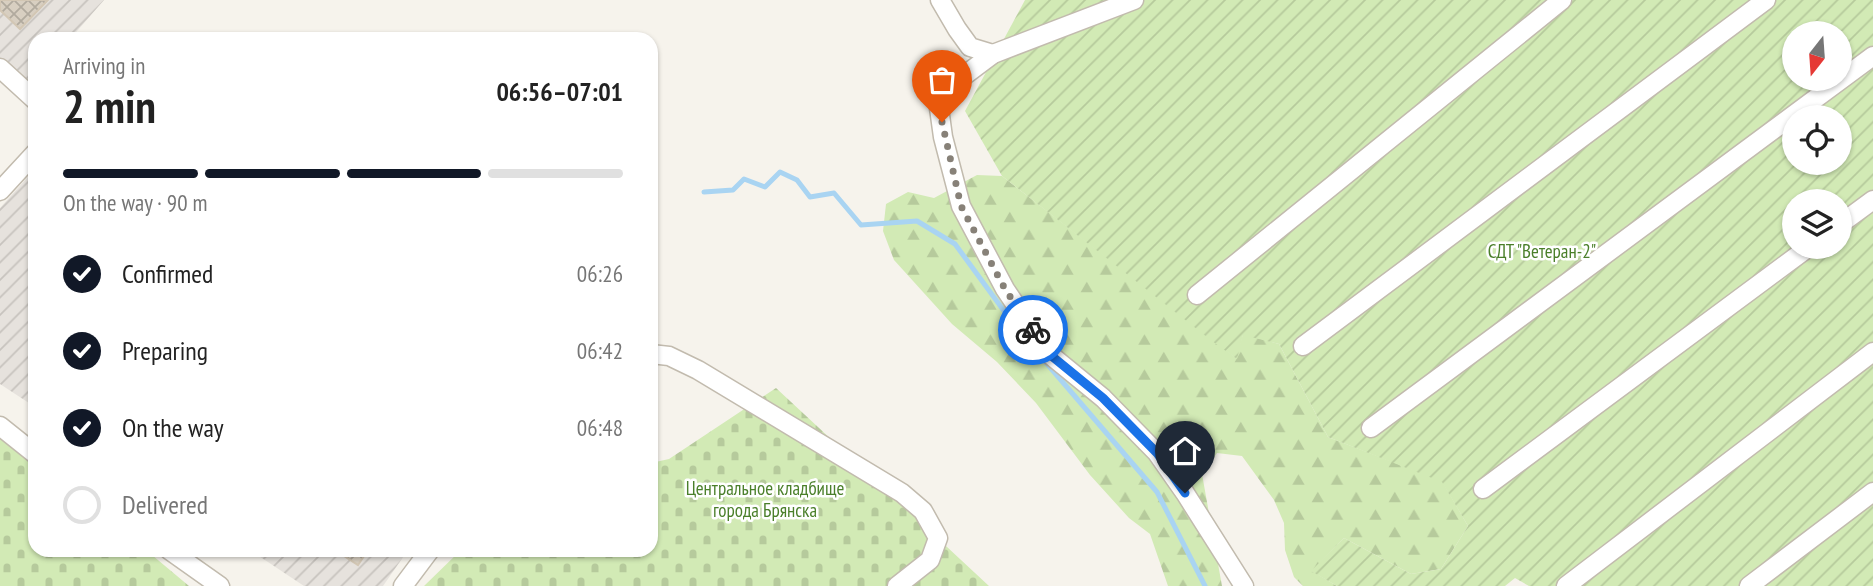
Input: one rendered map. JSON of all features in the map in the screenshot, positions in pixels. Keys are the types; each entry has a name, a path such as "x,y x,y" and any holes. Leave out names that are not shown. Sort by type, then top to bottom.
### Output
{"street":[{"path":"940,0 970,47 993,54"},
{"path":"1134,0 993,54 949,88 939,108 943,136 961,206 1005,289 1048,353 1103,398 1157,453 1244,586"},
{"path":"1197,295 1562,0"},
{"path":"1303,345 1766,0"},
{"path":"1371,428 1873,56"},
{"path":"0,68 28,94"},
{"path":"0,191 28,161"},
{"path":"1852,215 1873,200"},
{"path":"1483,489 1793,259"},
{"path":"1566,586 1873,352"},
{"path":"658,355 669,356 698,370 902,493 923,512 937,538 934,549 930,560 897,586"},
{"path":"0,426 28,448"},
{"path":"1749,586 1873,492"},
{"path":"179,557 220,586"},
{"path":"403,586 425,557"}],"shaded area":[{"path":"0,0 104,0 76,32 28,32 28,84 24,88 0,68"},
{"path":"28,177 28,402 0,384 0,208"},
{"path":"260,557 403,557 383,586 304,586"}],"green space":[{"name":"СДТ \"Ветеран-2\"","path":"1025,0 1873,0 1873,586 1529,586 1515,578 1505,586 1337,586 1311,571 1344,538 1411,574 1441,569 1468,526 1442,482 1328,437 1279,344 1243,335 1237,359 1002,176 965,111"},
{"path":"977,175 1002,176 1236,358 1243,334 1279,344 1328,437 1442,481 1468,526 1441,569 1411,574 1344,538 1312,571 1337,586 1303,586 1294,577 1285,550 1284,523 1274,500 1242,456 1217,453 1202,474 1222,586 1168,586 1150,534 1129,518 1090,475 1036,403 997,362 952,324 894,260 883,231 886,204 908,192 934,198"},
{"name":"Центральное кладбище города Брянска","path":"776,388 989,586 424,586 454,557 658,557 658,461 669,459"},
{"path":"0,426 28,450 28,557 154,557 189,586 0,586"}],"building":[{"path":"0,0 48,0 20,29 0,10"},
{"path":"346,557 363,557 358,565"}],"waterway":[{"path":"704,192 733,190 744,179 765,187 780,172 797,180 810,197 834,193 861,225 917,221 955,244 1018,330 1157,492 1205,586"}],"way so far":[{"path":"942,122 943,136 961,206 1005,289 1033,330"}],"route":[{"path":"1033,330 1048,353 1103,398 1157,453 1185,493"}]}
